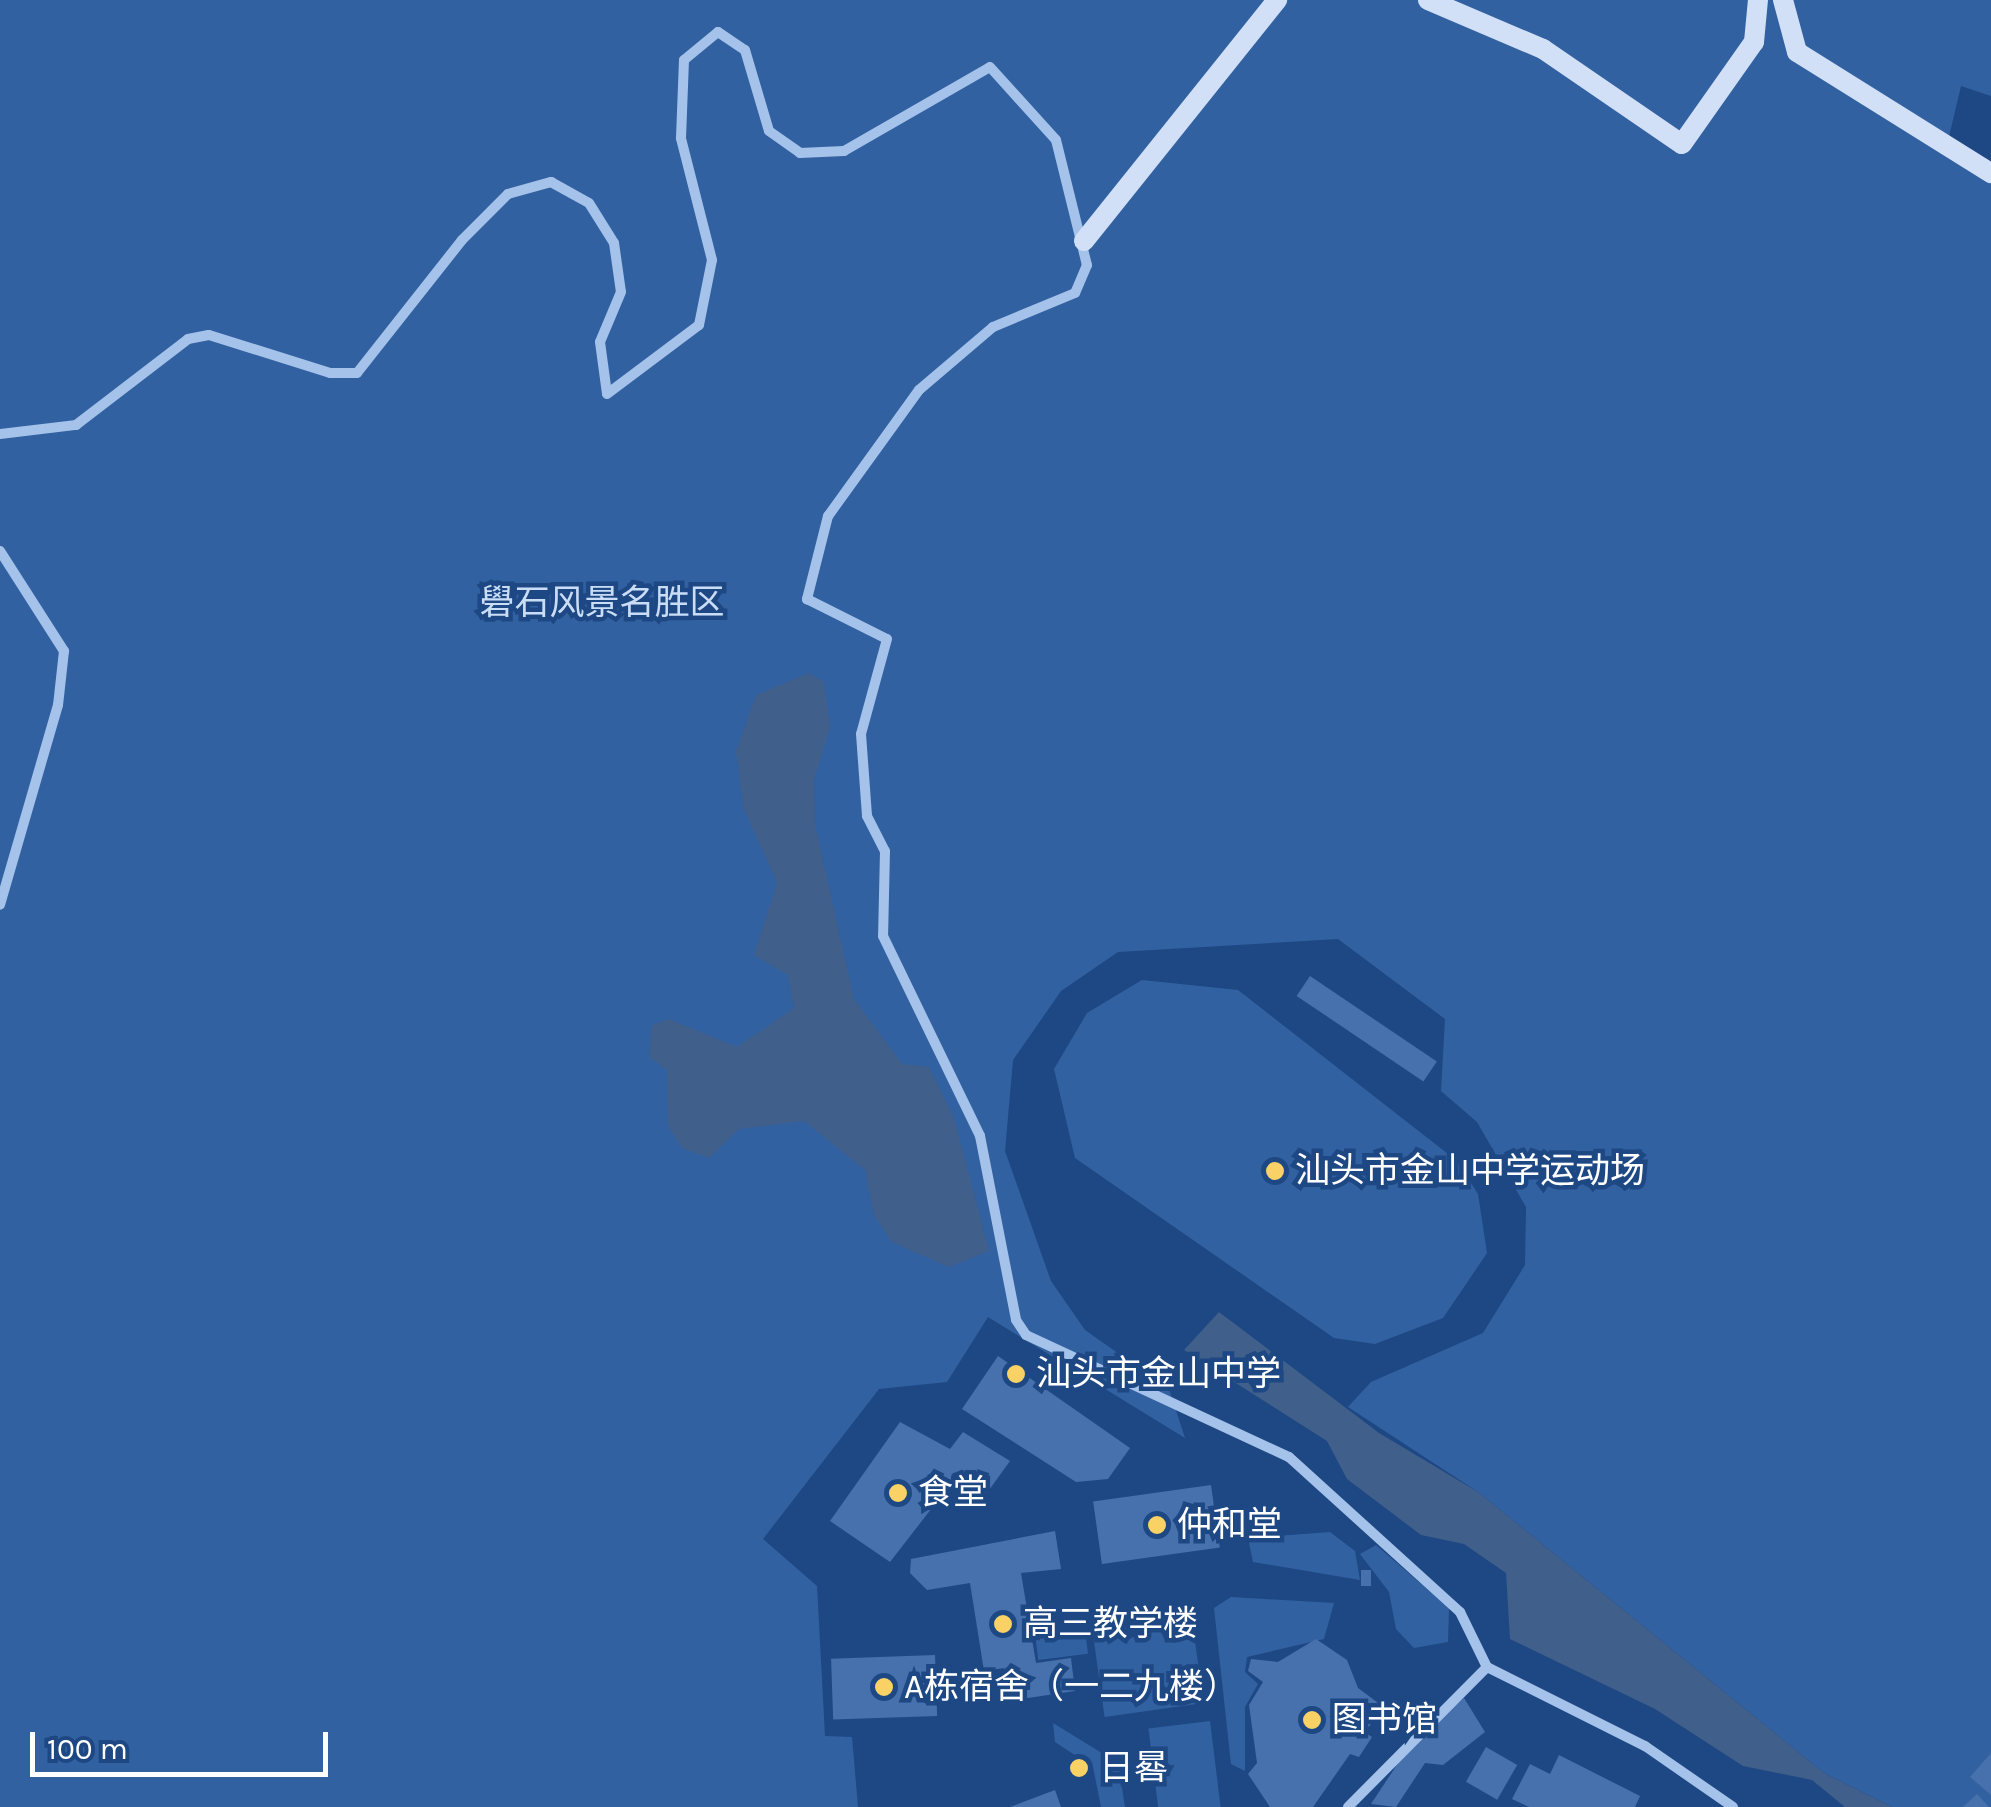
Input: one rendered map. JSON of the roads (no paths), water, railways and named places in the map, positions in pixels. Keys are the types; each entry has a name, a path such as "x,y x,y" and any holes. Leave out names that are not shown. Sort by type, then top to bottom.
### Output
{"street":[{"path":"1084,241 1277,0"},
{"path":"1428,0 1544,48 1682,144 1754,42 1758,0"},
{"path":"1783,0 1797,52 1991,173"},
{"path":"0,434 76,425 188,339 209,334 357,373 462,240 508,194 551,182 589,203 614,243 621,292 600,342 607,394 699,326 712,260 681,138 684,60 718,32 745,50 769,131 800,154 844,151 990,67 1056,140 1088,265 1075,293 993,327 919,390 828,516 807,599 887,639 861,734 867,816 885,851 883,936 980,1136 1026,1334 1290,1457 1460,1612 1487,1667 1645,1746 1733,1807"},
{"path":"0,551 64,651 58,705 0,905"},
{"path":"1348,1807 1487,1667"}],"place":[{"name":"汕头市金山中学运动场","path":"1275,1171"},
{"name":"汕头市金山中学","path":"1016,1374"},
{"name":"食堂","path":"898,1493"},
{"name":"仲和堂","path":"1157,1525"},
{"name":"高三教学楼","path":"1003,1624"},
{"name":"A栋宿舍（一二九楼）","path":"884,1687"},
{"name":"图书馆","path":"1312,1720"},
{"name":"日晷","path":"1079,1768"}],"park label":[{"name":"礐石风景名胜区","path":"602,603"}]}
